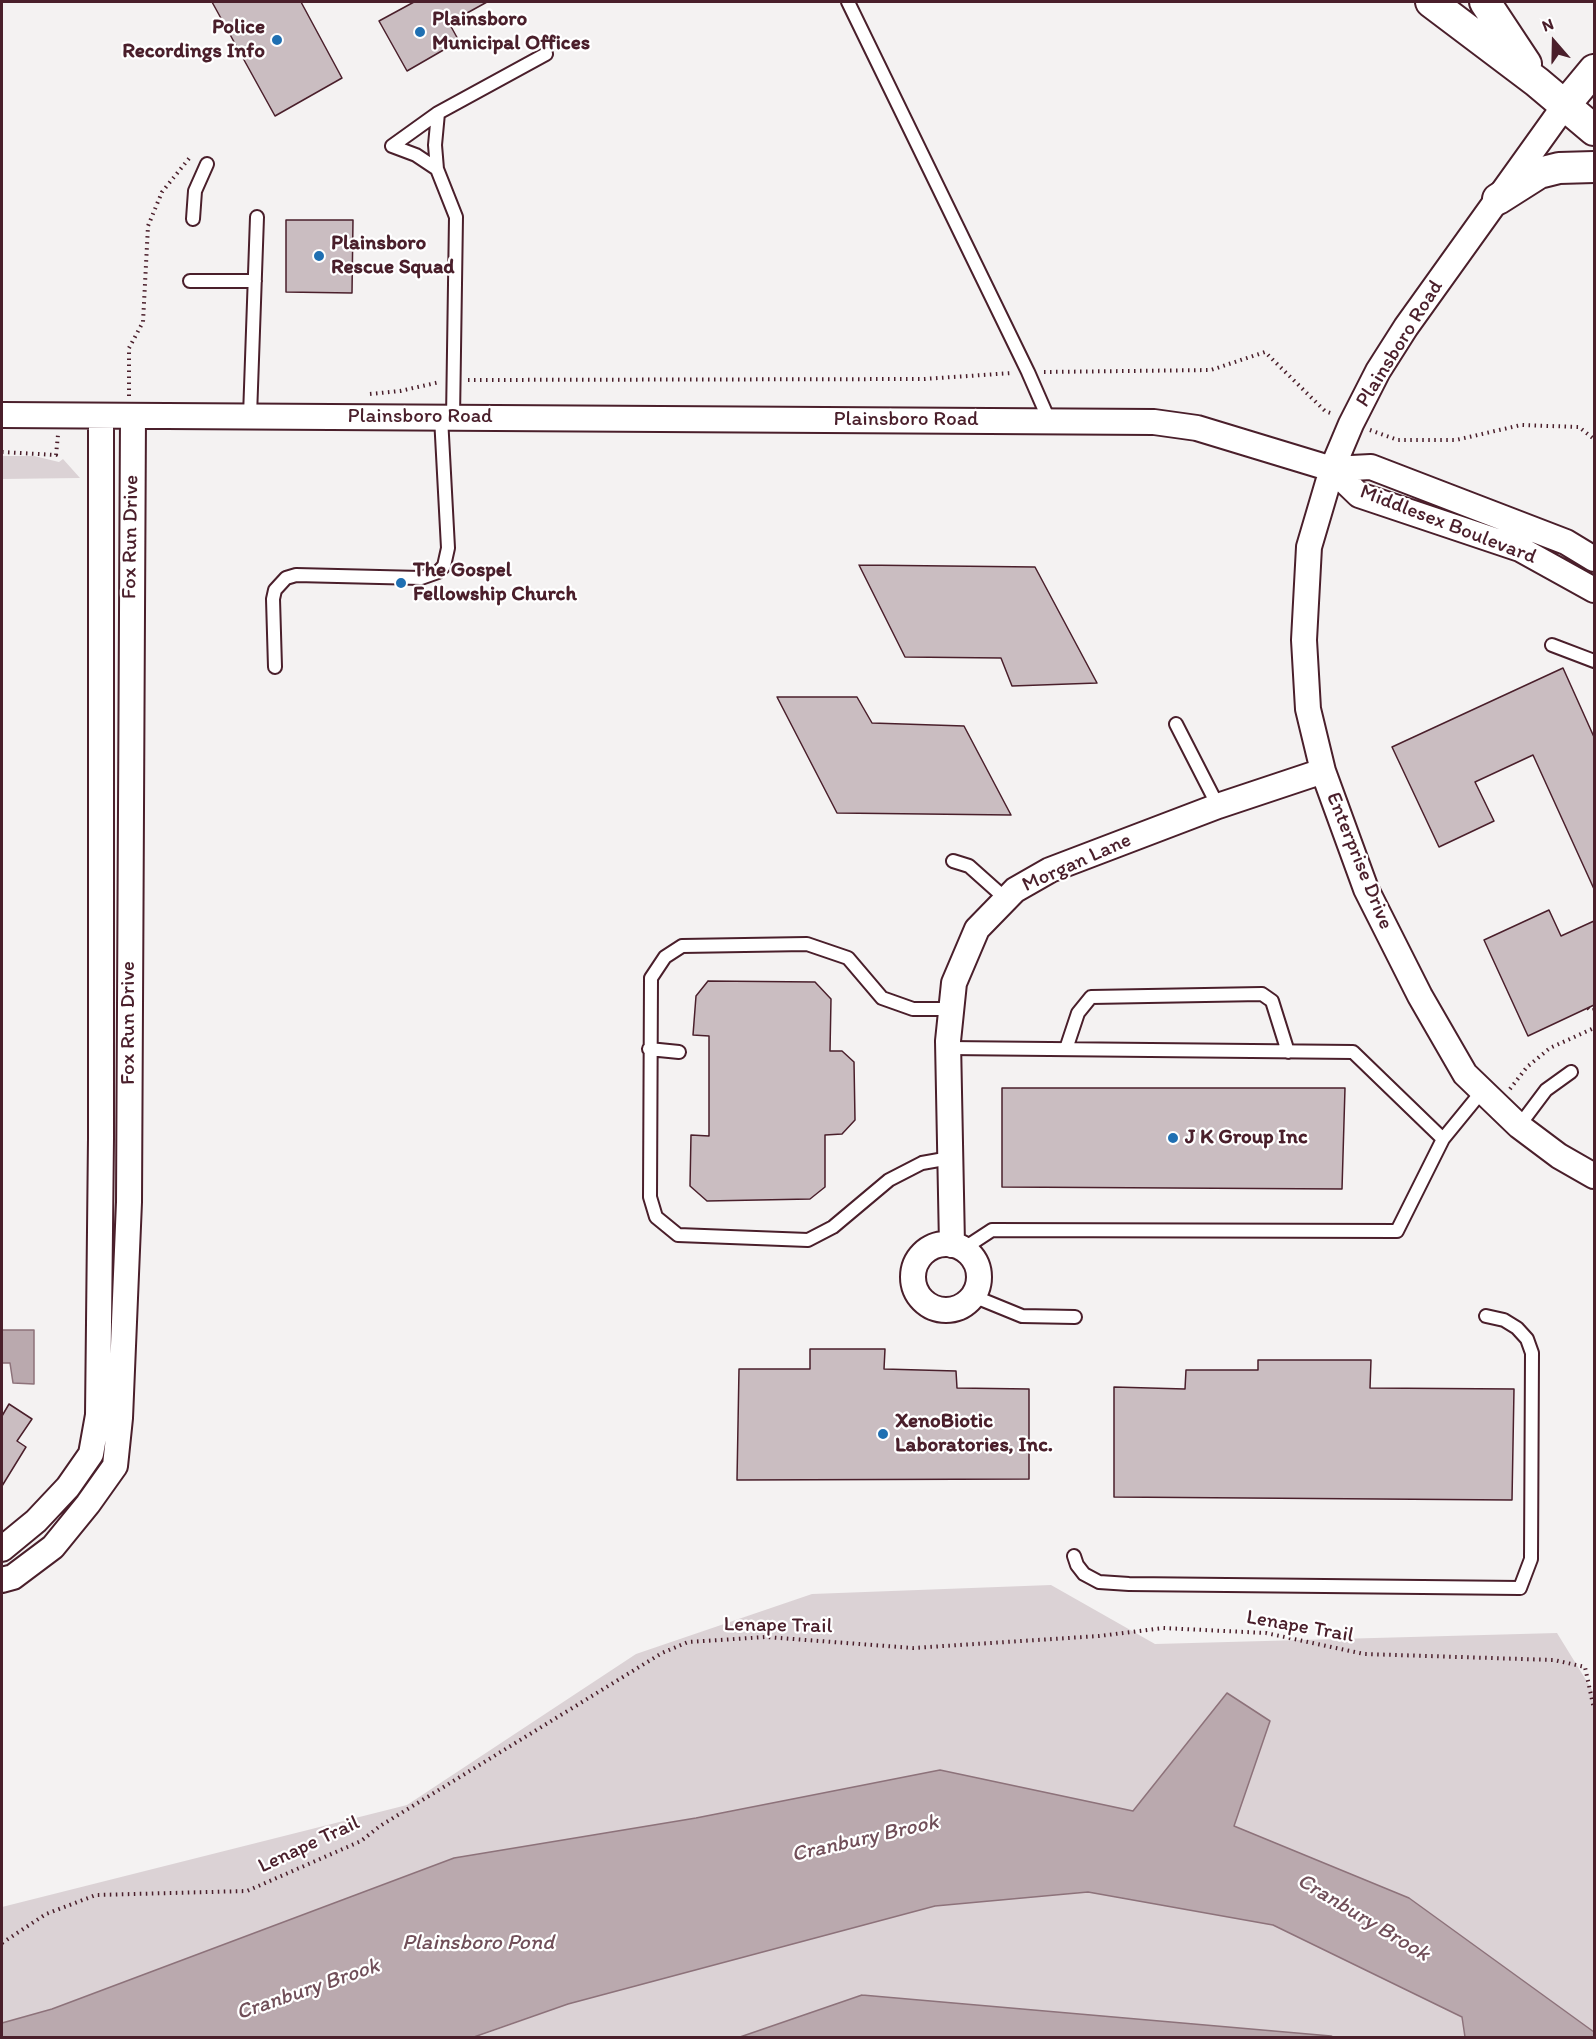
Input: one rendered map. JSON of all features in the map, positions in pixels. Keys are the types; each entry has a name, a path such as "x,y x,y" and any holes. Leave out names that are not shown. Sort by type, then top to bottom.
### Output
{"street":[{"path":"1431,2 1537,82 1594,130"},
{"path":"1485,2 1537,82"},
{"path":"1566,105 1594,70"},
{"name":"Plainsboro Road","path":"2,415 101,416 134,402 250,416 1154,422 1197,428 1332,469 1351,424 1378,371 1406,327 1566,105"},
{"path":"1498,199 1539,173 1559,168 1594,166"},
{"name":"Fox Run Drive","path":"2,1580 13,1577 53,1547 115,1466 120,1418 129,1191 134,402"},
{"name":"Fox Run Drive","path":"2,1550 36,1521 74,1479 91,1454 98,1415 101,1114 101,416"},
{"name":"Middlesex Boulevard","path":"1332,469 1371,467 1566,542 1594,559"},
{"name":"Middlesex Boulevard","path":"1332,469 1359,495 1520,549 1594,590"},
{"name":"Enterprise Drive","path":"1332,469 1310,548 1304,640 1308,709 1323,771 1366,889 1420,996 1466,1074 1519,1126 1559,1156 1594,1176"},
{"name":"Morgan Lane","path":"958,1247 950,1158 948,1048 954,983 977,929 1015,890 1050,870 1218,806 1323,771"},
{"path":"940,1245 958,1247 972,1256 979,1272 979,1283 973,1296 965,1304 947,1310 936,1308 918,1294 914,1272 922,1255 940,1245"}],"lane":[{"path":"848,2 1028,372 1049,420"},
{"path":"437,169 416,155 392,146 438,113 546,54"},
{"path":"275,667 273,599 275,590 286,578 296,575 421,578 438,572 444,566 448,548 447,417 454,380 456,217 437,169 435,145 438,113"},
{"path":"193,219 195,191 207,164"},
{"path":"250,416 257,217"},
{"path":"190,281 255,281"},
{"path":"1552,645 1594,661"},
{"path":"1176,724 1218,806"},
{"path":"953,861 969,866 1006,899"},
{"path":"950,1158 922,1163 889,1180 834,1227 808,1240 678,1235 656,1216 650,1197 651,978 665,957 682,946 807,944 848,958 882,998 913,1009 951,1009"},
{"path":"1066,1049 1078,1013 1091,996 1262,994 1272,1001 1288,1052"},
{"path":"948,1048 1353,1052 1443,1139"},
{"path":"649,1049 679,1052"},
{"path":"1519,1126 1546,1090 1571,1072"},
{"path":"958,1247 992,1230 1397,1231 1443,1139 1483,1090"},
{"path":"973,1296 1022,1316 1075,1317"},
{"path":"1074,1556 1084,1574 1099,1582 1520,1588 1530,1559 1532,1353 1527,1339 1517,1328 1504,1320 1486,1316"}],"path":[{"path":"119,397 134,402 129,348 143,322 148,226 162,192 191,156"},
{"path":"368,394 454,380 924,379 1028,372 1211,370 1265,352 1325,411 1351,424 1398,440 1456,440 1521,425 1579,427 1594,439"},
{"path":"2,452 56,455 59,416"},
{"path":"1588,1008 1591,1011 1594,1010"},
{"name":"Lenape Trail","path":"2,1943 46,1914 96,1895 248,1891 350,1846 662,1653 688,1642 766,1637 913,1648 1099,1636 1163,1628 1266,1633 1364,1654 1554,1660 1585,1667 1594,1709"}],"shaded area":[{"path":"2,456 34,456 59,462 63,459 80,478 2,479"},
{"path":"1051,1585 1155,1644 1557,1633 1594,1693 1594,2032 1409,1898 1234,1826 1270,1721 1227,1693 1133,1811 940,1770 696,1818 454,1858 52,2009 2,2023 2,1907 407,1805 636,1654 812,1594"},
{"path":"1088,1892 1273,1925 1462,2017 1465,2037 1333,2037 862,1995 740,2037 474,2038 568,2004 935,1906"}],"water":[{"path":"2,1330 34,1330 34,1384 13,1383 10,1363 2,1363"},
{"name":"Plainsboro Pond","path":"1227,1693 1270,1721 1234,1826 1409,1898 1594,2032 1594,2037 1465,2037 1462,2017 1273,1925 1088,1892 935,1906 568,2004 474,2037 2,2037 2,2023 52,2009 454,1858 696,1818 940,1770 1133,1811"},
{"path":"862,1995 1331,2036 1333,2037 740,2037"}],"building":[{"name":"Police Recordings Info","path":"212,2 301,2 342,78 275,116"},
{"name":"Plainsboro Municipal Offices","path":"414,2 487,2 449,23 459,41 407,71 379,21"},
{"name":"Plainsboro Rescue Squad","path":"286,220 353,220 352,293 286,292"},
{"path":"859,565 1035,567 1097,683 1012,686 1001,658 905,657"},
{"path":"1563,668 1594,737 1594,889 1533,755 1475,782 1494,821 1439,847 1392,747"},
{"path":"777,697 857,697 872,723 964,726 1011,815 837,813"},
{"path":"1549,910 1561,936 1594,921 1594,1005 1528,1036 1484,940"},
{"path":"708,981 815,982 831,999 830,1051 842,1051 854,1062 855,1120 842,1134 825,1135 825,1187 810,1199 707,1201 690,1186 691,1135 709,1136 709,1036 693,1035 696,996"},
{"name":"J K Group Inc","path":"1002,1088 1345,1088 1342,1189 1002,1187"},
{"name":"XenoBiotic Laboratories, Inc.","path":"810,1349 885,1349 884,1369 956,1371 957,1388 1029,1389 1029,1479 737,1480 739,1369 810,1369"},
{"path":"1258,1360 1371,1360 1370,1388 1514,1389 1512,1500 1114,1497 1114,1387 1185,1389 1186,1370 1258,1370"},
{"path":"9,1404 32,1419 17,1441 26,1447 2,1486 2,1416"}],"place":[{"name":"Plainsboro Municipal Offices","path":"420,32"},
{"name":"Police Recordings Info","path":"277,40"},
{"name":"Plainsboro Rescue Squad","path":"319,256"},
{"name":"The Gospel Fellowship Church","path":"401,583"},
{"name":"J K Group Inc","path":"1173,1138"},
{"name":"XenoBiotic Laboratories, Inc.","path":"883,1434"}],"water label":[{"name":"Cranbury Brook","path":"865,1839"},
{"name":"Cranbury Brook","path":"1363,1918"},
{"name":"Cranbury Brook","path":"308,1990"}]}
